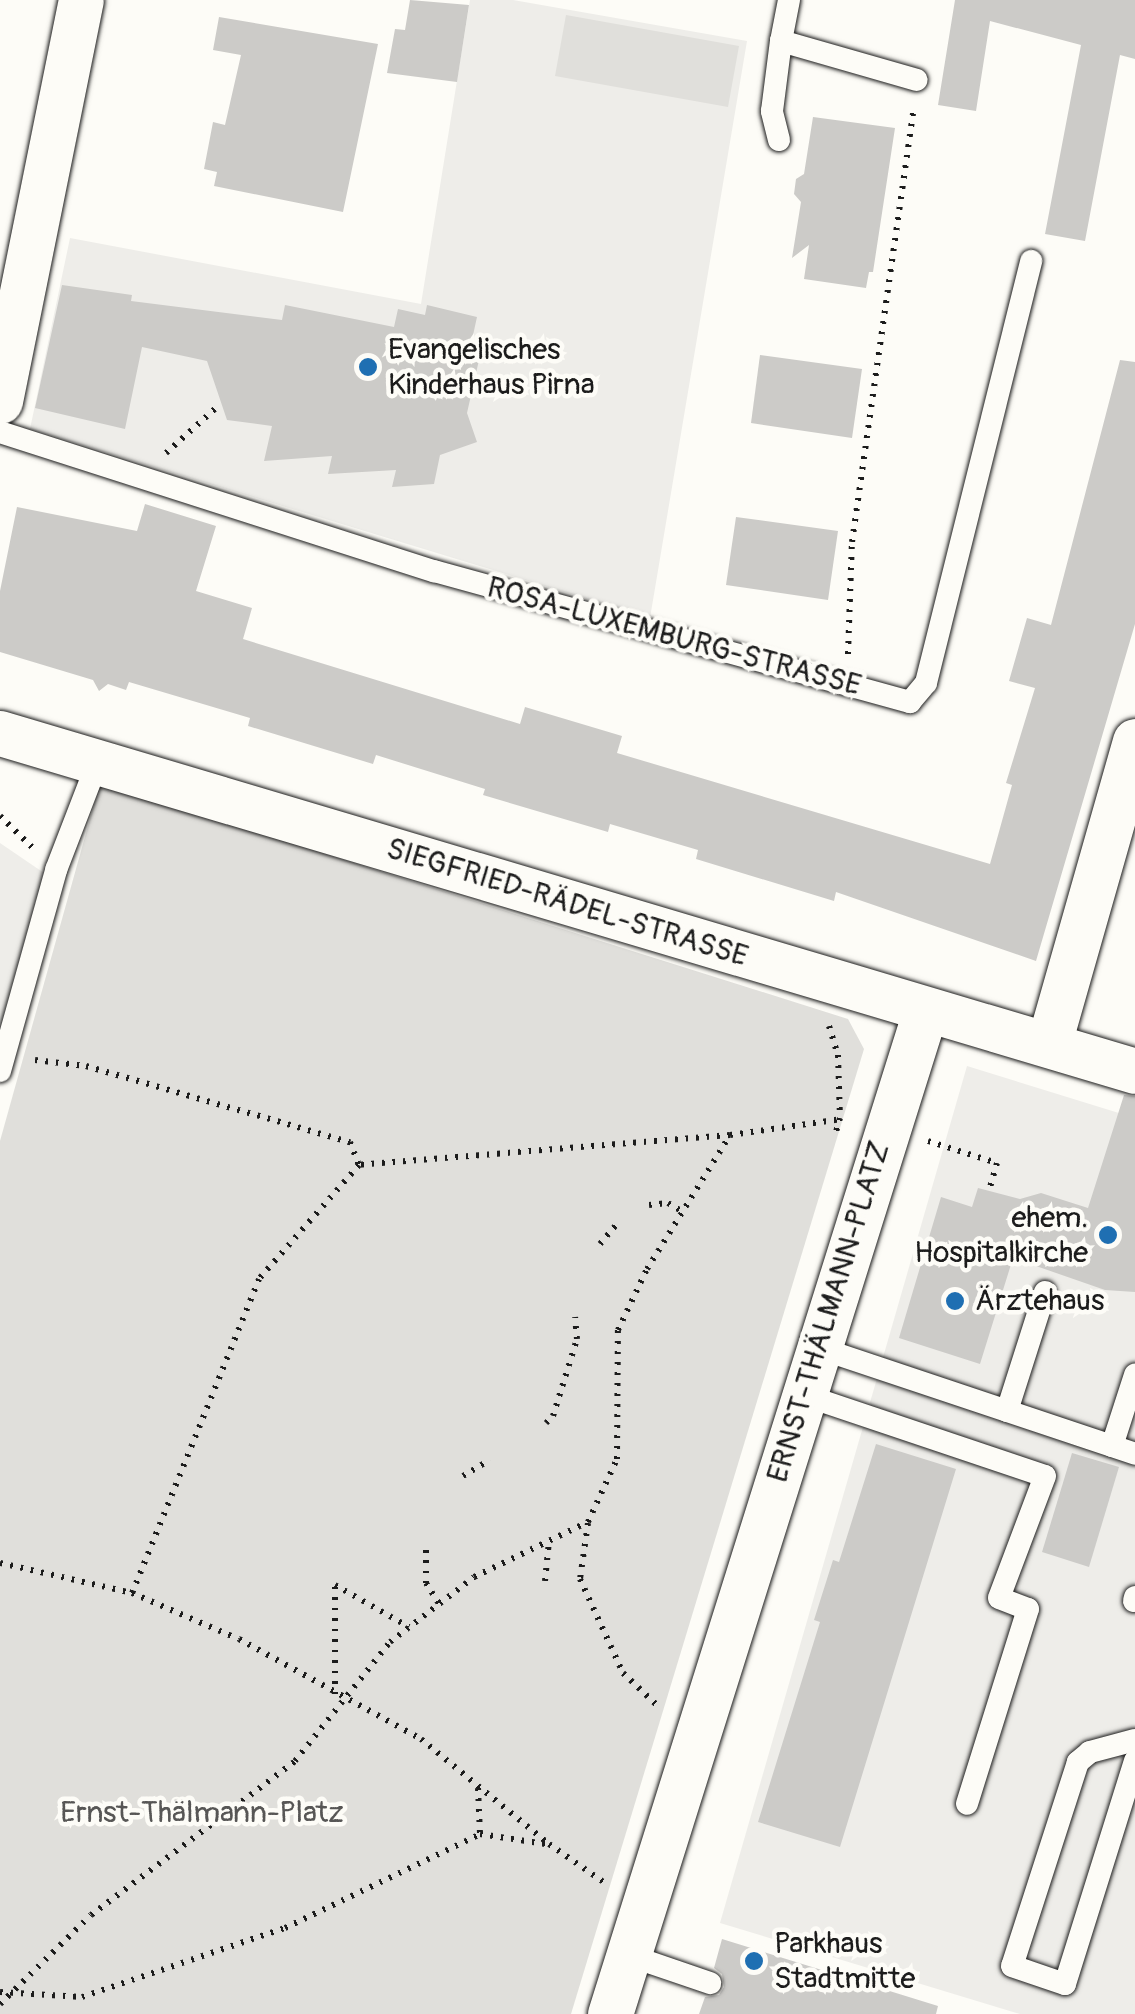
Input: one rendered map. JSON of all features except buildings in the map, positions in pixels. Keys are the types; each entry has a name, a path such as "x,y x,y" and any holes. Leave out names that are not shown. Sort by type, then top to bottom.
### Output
{"street":[{"path":"0,401 80,0"},
{"name":"SIEGFRIED-RÄDEL-STRASSE","path":"0,732 925,1012 1135,1071"},
{"path":"1049,1044 1135,741"},
{"name":"ERNST-THÄLMANN-PLATZ","path":"610,2014 925,1012"}],"lane":[{"path":"779,140 772,112 789,0"},
{"path":"781,40 917,80"},
{"name":"ROSA-LUXEMBURG-STRASSE","path":"0,432 434,571 910,702 926,683 1031,260"},
{"path":"0,1071 56,870 97,764"},
{"path":"1007,1411 1046,1292"},
{"path":"819,1348 1124,1450 1135,1375"},
{"path":"804,1395 1045,1476 999,1598 1028,1608 967,1804"},
{"path":"1135,1740 1090,1752 1078,1762 1012,1966 1065,1984 1135,1762"},
{"path":"628,1955 710,1983"}],"path":[{"path":"848,685 852,542 917,80"},
{"path":"138,477 217,407"},
{"path":"42,1062 64,1060 350,1142 359,1165"},
{"path":"132,1593 259,1279 359,1165 730,1135 840,1118"},
{"path":"695,1741 623,1673 580,1579 588,1522 618,1459 618,1330 682,1212 730,1135"},
{"path":"917,1138 997,1163 989,1190"},
{"path":"649,1205 668,1203 682,1212"},
{"path":"600,1244 617,1224"},
{"path":"546,1423 577,1339 574,1317"},
{"path":"463,1476 490,1460"},
{"path":"0,2004 14,1994 42,1958 91,1915 296,1761 390,1642 474,1577 588,1522"},
{"path":"545,1581 549,1541"},
{"path":"426,1550 426,1582 439,1604"},
{"path":"0,1562 132,1593 239,1640 420,1739 549,1844 645,1907"},
{"path":"335,1694 335,1585 410,1627"},
{"path":"478,1788 480,1834"},
{"path":"0,1992 82,1997 286,1928 480,1834 549,1844"}],"shaded area":[{"name":"Evangelisches Kinderhaus Pirna","path":"470,0 513,0 747,41 650,618 30,429 70,238 421,304"},
{"path":"0,843 44,873 0,1027"},
{"path":"967,1066 1135,1118 1135,2014 1020,2014 720,1923"}],"green space":[{"path":"566,15 739,46 728,107 555,76"},
{"name":"Ernst-Thälmann-Platz","path":"100,783 848,1019 864,1049 571,2014 0,2014 0,1141"}],"place":[{"name":"Evangelisches Kinderhaus Pirna","path":"368,367"},
{"name":"ehem. Hospitalkirche","path":"1108,1235"},
{"name":"Ärztehaus","path":"955,1301"},
{"name":"Parkhaus Stadtmitte","path":"754,1961"}]}
